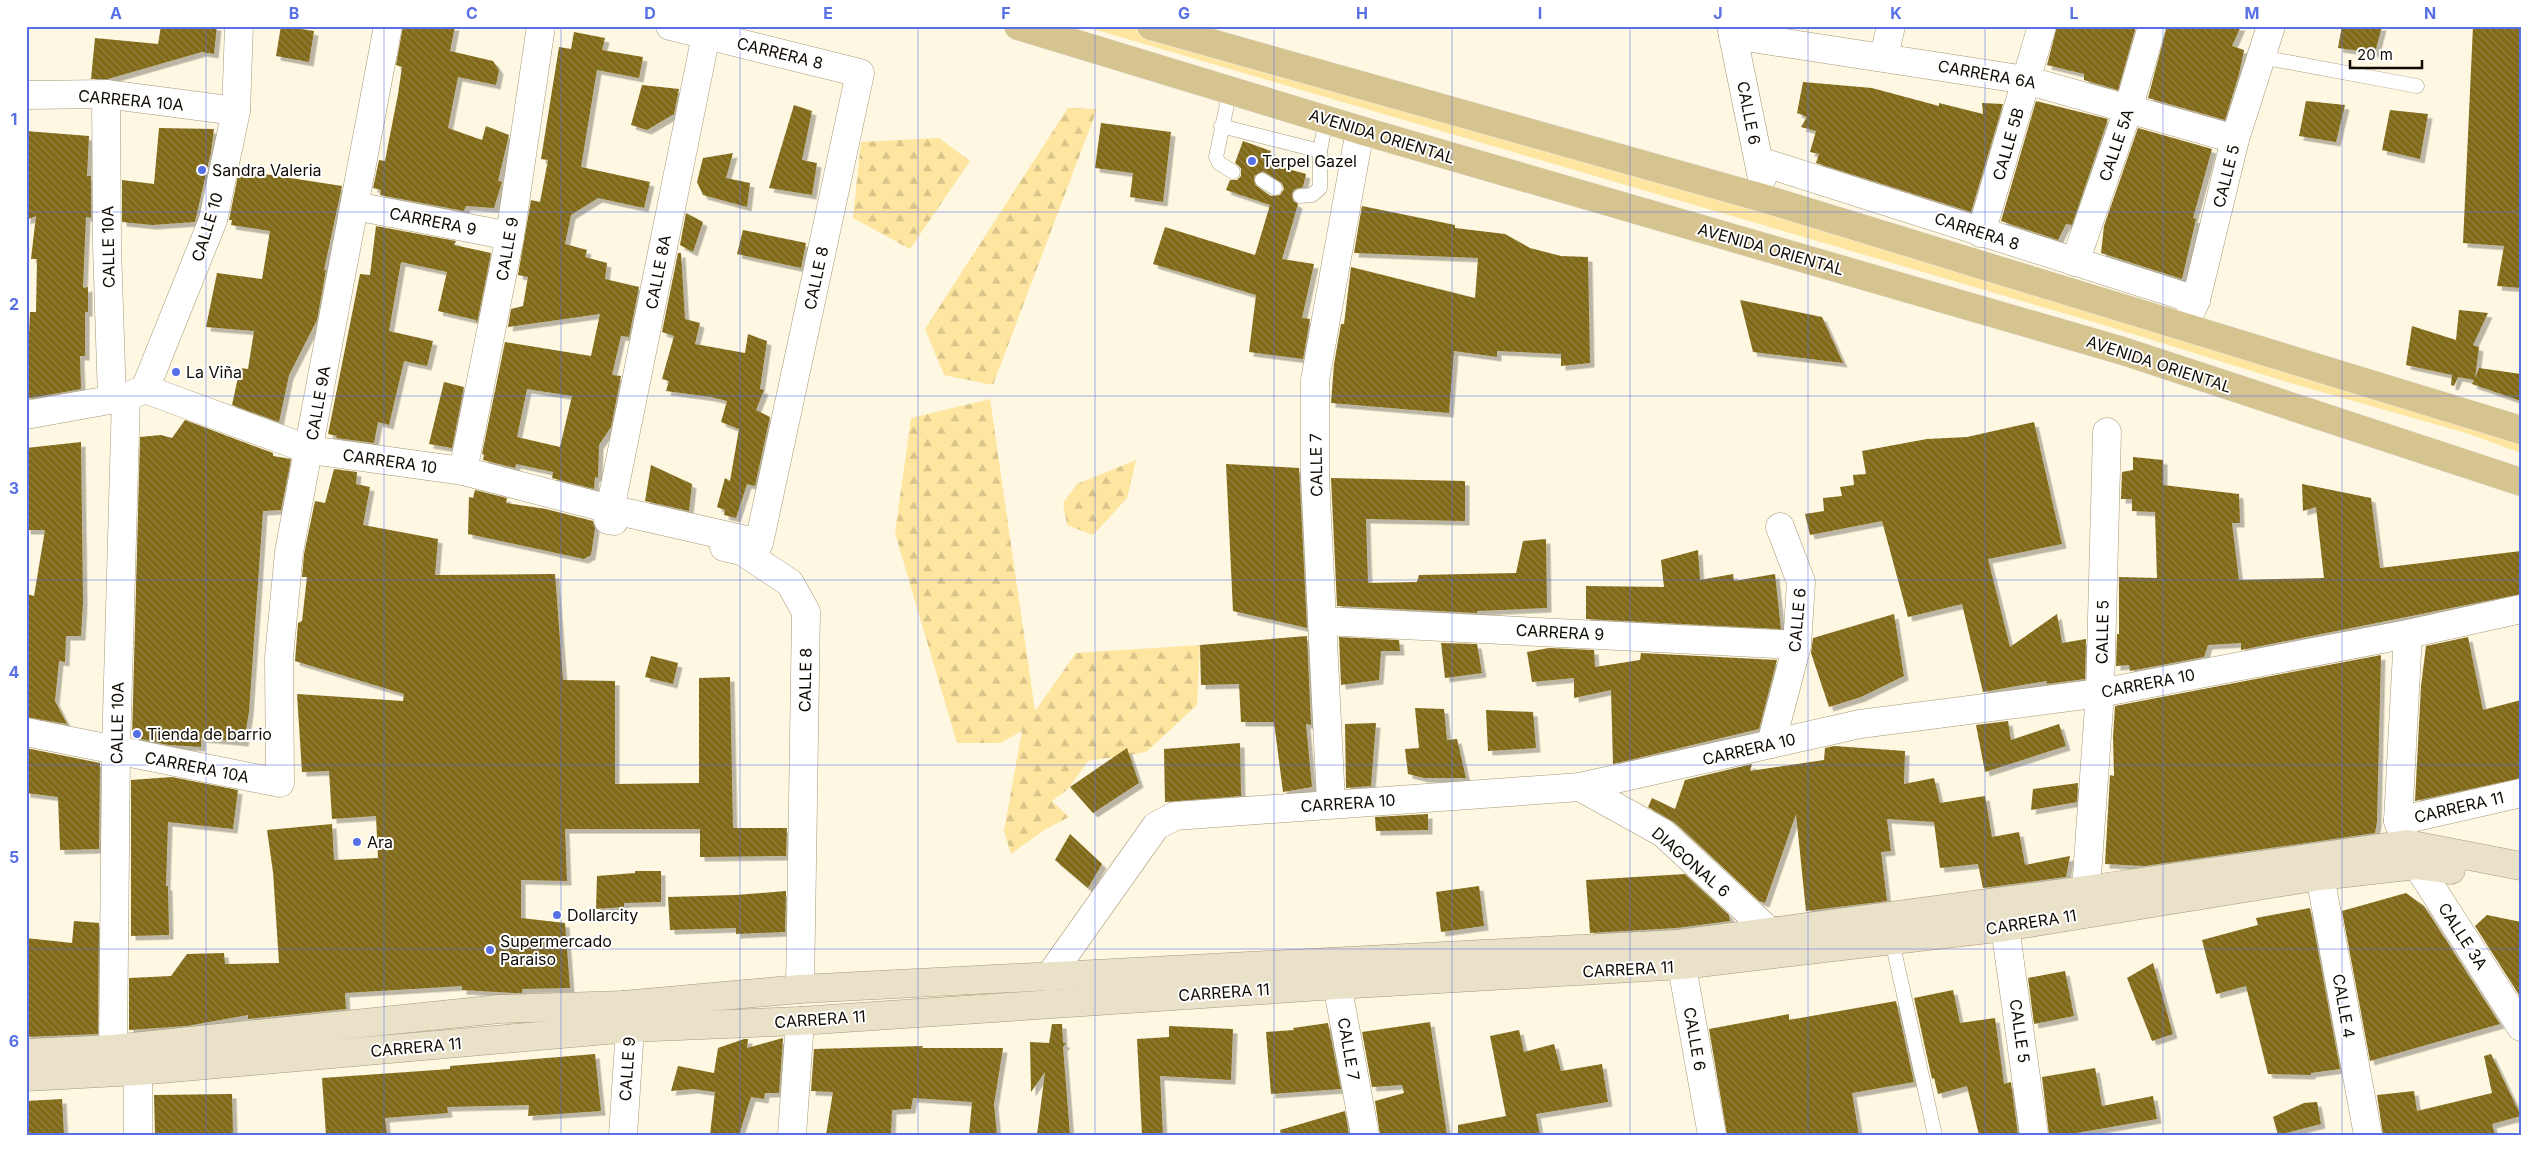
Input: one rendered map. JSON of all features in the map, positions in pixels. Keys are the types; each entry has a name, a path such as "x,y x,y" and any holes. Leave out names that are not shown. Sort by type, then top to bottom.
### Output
{"main road":[{"name":"AVENIDA ORIENTAL","path":"1018,26 1360,130 2122,351 2521,482"},
{"path":"1151,26 1766,199 2521,430"},
{"path":"2408,844 2521,866"},
{"path":"2408,844 2472,873 2521,884"},
{"name":"CARRERA 11","path":"26,1053 113,1049 499,1009 627,1017 800,1021 1335,974 1892,941 2005,927 2320,876 2408,844"},
{"name":"CARRERA 11","path":"1680,955 1770,932 2086,890 2408,844"},
{"name":"CARRERA 11","path":"26,1077 138,1071 627,1017 800,989 1049,977 1335,974"}],"street":[{"name":"CALLE 10","path":"128,395 213,220 236,111 239,26"},
{"name":"CALLE 9A","path":"280,783 279,657 289,552 310,450 388,26"},
{"name":"CALLE 9","path":"462,471 510,236 541,26"},
{"name":"CARRERA 8","path":"670,26 860,73"},
{"path":"1884,56 1891,26"},
{"name":"CALLE 5B","path":"1982,233 2042,26"},
{"name":"CALLE 5A","path":"2075,262 2128,110 2152,26"},
{"name":"CALLE 5","path":"2184,327 2196,300 2235,139 2270,26"},
{"name":"CALLE 6","path":"1732,30 1766,199"},
{"name":"CARRERA 6A","path":"1732,30 2026,80 2235,139"},
{"name":"CALLE 8A","path":"610,509 706,35"},
{"name":"CALLE 8","path":"759,542 860,73"},
{"name":"CARRERA 10A","path":"26,95 106,94 236,111"},
{"name":"CALLE 10A","path":"106,94 107,247 128,395 116,751 113,1049"},
{"name":"CALLE 7","path":"1331,804 1315,477 1315,380 1360,130"},
{"name":"CARRERA 8","path":"1758,161 2196,300"},
{"name":"CARRERA 9","path":"355,206 510,236"},
{"path":"26,415 128,395"},
{"name":"CARRERA 10","path":"128,395 310,450 462,471 610,509 759,542"},
{"name":"CALLE 5","path":"2086,890 2100,693 2107,432"},
{"name":"CALLE 8","path":"610,509 608,520 742,551 790,583 806,612 800,989"},
{"name":"CALLE 6","path":"1771,744 1797,645 1801,582 1780,527"},
{"name":"CARRERA 10","path":"1049,977 1156,826 1175,816 1580,787 1860,724 2100,693 2408,634 2521,609"},
{"name":"CARRERA 9","path":"1323,621 1797,645"},
{"path":"2408,634 2408,844"},
{"name":"CARRERA 10A","path":"26,732 280,783"},
{"name":"DIAGONAL 6","path":"1580,787 1663,833 1770,932"},
{"name":"CARRERA 11","path":"2408,844 2521,793"},
{"name":"CALLE 3A","path":"2408,844 2521,1027"},
{"name":"CALLE 4","path":"2320,876 2368,1135"},
{"name":"CALLE 5","path":"2005,927 2034,1135"},
{"name":"CALLE 6","path":"1680,955 1712,1135"},
{"name":"CALLE 7","path":"1335,974 1365,1135"},
{"name":"CALLE 9","path":"623,1135 627,1017"},
{"path":"792,1135 800,1021"},
{"path":"138,1071 138,1135"}],"lane":[{"path":"2261,57 2417,86"},
{"path":"1230,90 1216,157 1219,163 1232,172"},
{"path":"1300,196 1312,195 1320,188 1320,150 1326,119"},
{"path":"1221,126 1320,150"},
{"path":"1262,180 1275,188"},
{"path":"1892,941 1935,1135"}],"green space":[{"path":"1083,26 1151,26 2521,438 2521,453 2466,433 2287,382 2104,325"},
{"path":"1068,108 1097,109 993,385 944,375 925,329"},
{"path":"939,138 970,161 910,249 853,218 861,142"},
{"path":"990,399 1035,711 1076,653 1200,645 1197,705 1146,752 1088,761 1068,789 1052,801 1069,817 1044,830 1011,854 1004,831 1022,731 1000,743 957,743 895,533 911,418"},
{"path":"1136,460 1127,498 1093,535 1067,525 1063,503 1077,484"}],"building":[{"path":"161,26 217,26 214,54 202,52 108,79 91,79 95,38 158,44"},
{"path":"281,26 314,31 309,62 276,56"},
{"path":"403,26 455,26 450,51 493,61 499,70 496,85 458,77 448,128 482,140 486,126 509,135 498,181 502,182 494,208 466,206 464,211 380,195 381,190 373,188 379,160 385,161 398,94 402,67 396,65"},
{"path":"2057,26 2136,26 2118,90 2084,80 2084,74 2047,65"},
{"path":"2167,26 2241,26 2232,46 2244,50 2225,120 2148,98"},
{"path":"2342,26 2382,26 2375,53 2338,48"},
{"path":"2473,26 2521,26 2521,288 2497,286 2504,246 2463,243"},
{"path":"574,32 605,38 602,50 643,57 639,78 597,70 581,167 650,182 644,208 598,198 571,215 565,244 587,250 585,257 607,263 605,279 639,287 629,337 621,336 612,375 621,376 611,427 599,445 598,478 595,477 594,489 552,478 553,472 516,464 515,468 483,460 484,455 482,454 505,342 591,356 600,314 508,327 511,309 523,306 528,277 518,275 531,200 540,202 548,160 541,159 559,47 571,49","holes":["527,389 572,396 560,447 517,437"]},
{"path":"1803,82 1872,88 1939,106 1939,103 1983,114 1982,103 2003,104 1971,212 1816,163 1819,154 1810,152 1816,131 1801,127 1807,117 1797,113"},
{"path":"642,85 679,89 674,114 647,130 631,125"},
{"path":"2036,101 2108,119 2072,225 2066,224 2058,240 2001,221"},
{"path":"2306,101 2345,105 2336,142 2299,136"},
{"path":"794,105 812,111 802,160 817,163 812,195 769,188"},
{"path":"2390,110 2428,114 2420,159 2382,150"},
{"path":"1101,123 1171,132 1163,202 1130,197 1133,173 1095,168"},
{"path":"159,128 214,129 211,152 195,222 152,225 122,222 122,180 154,184"},
{"path":"2138,128 2212,149 2193,218 2196,219 2182,279 2101,253 2104,226"},
{"path":"26,131 89,136 87,176 91,176 91,218 86,217 83,288 88,287 88,312 85,312 85,356 80,356 81,389 26,399 30,312 36,312 37,259 31,259 36,216 26,220"},
{"path":"1243,141 1271,151 1267,163 1306,174 1303,187 1295,189 1292,193 1293,201 1298,204 1282,259 1314,264 1302,318 1310,319 1303,359 1249,352 1256,295 1153,264 1165,227 1255,255 1270,205 1226,190 1230,180 1237,180 1241,176 1241,168 1235,163","holes":["1263,171 1282,183 1284,189 1280,195 1271,196 1255,185 1254,176"]},
{"path":"733,153 726,178 750,183 747,207 703,195 697,182 703,158"},
{"path":"239,170 342,186 324,270 326,270 317,320 289,375 279,422 232,405 240,368 248,369 254,331 206,327 217,273 262,279 270,231 231,225 232,220 229,220"},
{"path":"1362,206 1455,225 1455,228 1505,234 1530,248 1561,256 1588,257 1590,363 1561,366 1561,354 1497,351 1497,357 1454,351 1449,413 1331,403 1334,364 1341,324 1344,324 1351,267 1475,298 1478,258 1354,253"},
{"path":"686,213 703,222 693,252 680,245"},
{"path":"376,226 456,241 454,245 491,253 477,323 476,320 438,311 447,272 401,262 389,331 433,341 427,366 404,361 389,425 378,422 374,443 336,438 337,436 328,434 360,274 370,275"},
{"path":"743,230 806,243 801,268 737,254"},
{"path":"678,253 681,253 685,319 700,323 695,344 745,353 748,334 767,341 760,389 764,390 756,410 770,417 755,486 747,484 736,518 724,515 725,510 717,507 725,478 730,481 739,429 721,422 727,401 666,391 669,381 662,379 674,336 662,332"},
{"path":"1740,300 1822,317 1843,363 1753,352"},
{"path":"2459,310 2488,313 2473,345 2479,347 2475,378 2479,368 2521,374 2521,401 2472,384 2474,380 2458,377 2454,386 2451,385 2452,375 2406,365 2412,326 2456,340"},
{"path":"444,382 464,387 452,448 429,444"},
{"path":"185,420 273,453 273,456 291,459 281,510 263,511 249,712 244,742 201,738 201,747 168,745 132,737 140,437 161,435 172,438"},
{"path":"2034,422 2062,544 1988,559 2010,647 2057,614 2062,643 2086,639 2085,679 2047,684 2046,681 1983,692 1962,604 1908,617 1882,521 1810,535 1805,514 1824,511 1823,498 1842,496 1840,487 1854,485 1853,475 1866,474 1862,451 1927,439 1967,437"},
{"path":"81,442 83,602 81,636 66,636 65,662 59,661 55,701 67,724 26,717 27,594 34,596 45,530 26,530 26,448"},
{"path":"2133,457 2163,460 2163,485 2239,494 2240,523 2232,523 2239,580 2324,578 2316,507 2303,511 2302,484 2371,498 2380,568 2521,551 2521,594 2241,650 2241,643 2208,645 2204,657 2130,671 2129,665 2116,666 2117,634 2119,634 2119,577 2157,578 2155,512 2132,511 2132,499 2121,499 2122,472 2133,470"},
{"path":"1226,464 1299,468 1307,628 1233,611"},
{"path":"651,465 692,484 689,511 645,501"},
{"path":"334,469 357,472 356,484 370,487 363,525 438,539 435,575 555,574 563,680 615,681 615,784 699,783 699,678 730,677 733,828 787,828 786,856 700,857 700,829 565,829 567,881 521,880 521,918 565,923 570,988 522,989 522,993 513,993 462,990 462,986 345,993 346,1009 248,1019 248,1015 187,1026 129,1030 129,978 171,976 187,954 224,953 225,964 279,963 273,872 267,830 332,824 334,860 378,858 376,816 332,819 329,771 302,772 297,694 403,701 404,694 295,661 298,623 302,621 307,577 302,577 304,554 315,501 325,503"},
{"path":"1331,478 1465,481 1465,521 1366,519 1368,583 1417,582 1419,575 1516,573 1523,541 1546,539 1547,608 1477,611 1477,613 1337,606"},
{"path":"475,490 507,498 506,503 546,509 593,521 595,528 591,555 584,559 468,534 469,497 473,498"},
{"path":"1698,550 1700,580 1733,574 1734,581 1775,574 1781,629 1586,619 1586,586 1664,587 1661,560"},
{"path":"1894,614 1904,676 1861,697 1829,707 1811,653 1813,638"},
{"path":"1307,636 1311,725 1306,724 1312,787 1283,792 1274,722 1241,722 1239,684 1201,685 1200,645"},
{"path":"1339,637 1399,640 1400,651 1381,651 1379,680 1341,685"},
{"path":"2468,637 2483,710 2521,700 2521,778 2415,801 2421,686 2426,646"},
{"path":"1441,643 1477,644 1482,673 1445,678"},
{"path":"1549,648 1594,650 1595,667 1640,660 1641,653 1777,660 1759,729 1613,764 1611,690 1574,698 1574,678 1532,682 1527,652"},
{"path":"2381,655 2377,822 2375,833 2145,866 2105,864 2110,775 2114,776 2113,737 2115,706"},
{"path":"651,656 678,663 673,684 645,677"},
{"path":"1415,708 1444,709 1447,740 1457,739 1466,778 1424,778 1408,774 1405,749 1419,748"},
{"path":"1486,710 1533,712 1536,748 1488,751"},
{"path":"2008,721 2011,740 2059,724 2066,746 1985,772 1976,725"},
{"path":"1376,723 1371,786 1346,788 1345,724"},
{"path":"1240,743 1241,796 1165,802 1164,749"},
{"path":"1834,746 1905,751 1904,784 1934,778 1940,803 1985,796 1992,837 2019,832 2025,865 2070,856 2066,877 1983,888 1978,864 1940,868 1934,822 1887,819 1891,851 1881,852 1887,901 1806,911 1796,814 1765,903 1759,901 1674,822 1648,807 1652,798 1675,809 1685,780 1752,764 1750,771 1824,760 1825,748"},
{"path":"26,748 100,763 99,849 60,850 58,797 26,793"},
{"path":"1127,748 1139,783 1093,813 1070,787"},
{"path":"172,777 238,790 233,829 168,822 166,886 168,886 169,935 131,936 131,780"},
{"path":"2078,783 2077,802 2031,810 2033,789"},
{"path":"1428,814 1428,830 1376,831 1375,817"},
{"path":"1070,834 1102,864 1088,888 1055,860"},
{"path":"635,871 661,871 661,902 624,903 624,907 596,909 597,876 635,873"},
{"path":"1685,874 1729,915 1730,921 1677,928 1590,933 1586,880"},
{"path":"1479,886 1484,926 1441,932 1436,892"},
{"path":"786,891 785,932 736,934 736,928 670,930 668,897"},
{"path":"2406,893 2424,906 2500,1024 2370,1061 2342,911"},
{"path":"2310,908 2340,1069 2311,1073 2311,1075 2268,1074 2246,986 2216,994 2202,940 2258,925 2256,918"},
{"path":"2487,915 2521,922 2521,998 2475,926"},
{"path":"74,921 99,923 98,1034 26,1037 26,938 72,943"},
{"path":"2153,963 2173,1034 2152,1041 2127,978"},
{"path":"2065,971 2074,1016 2034,1024 2028,978"},
{"path":"1953,990 1960,1023 1995,1018 2004,1084 2011,1082 2018,1135 1979,1135 1967,1086 1938,1094 1934,1078 1932,1079 1914,998"},
{"path":"1896,1001 1914,1082 1852,1093 1859,1135 1727,1135 1709,1029 1789,1014 1789,1020"},
{"path":"1430,1022 1447,1135 1380,1135 1375,1101 1404,1093 1402,1085 1372,1087 1362,1032"},
{"path":"1328,1023 1341,1089 1271,1094 1266,1032 1294,1030 1293,1028"},
{"path":"1052,1024 1062,1024 1063,1043 1066,1043 1063,1047 1070,1135 1037,1135 1045,1072 1031,1092 1030,1042 1049,1043"},
{"path":"1169,1026 1233,1029 1231,1080 1160,1076 1163,1135 1142,1135 1137,1039 1169,1037"},
{"path":"1519,1030 1524,1052 1554,1044 1561,1071 1602,1064 1608,1102 1536,1114 1540,1135 1458,1135 1458,1125 1506,1116 1490,1036"},
{"path":"783,1038 779,1093 765,1093 764,1099 751,1097 739,1135 710,1135 715,1092 693,1089 671,1091 678,1066 714,1073 718,1048 744,1039 748,1039 747,1048"},
{"path":"923,1046 922,1048 1003,1048 994,1104 997,1135 969,1135 972,1102 913,1098 911,1109 892,1110 891,1135 826,1135 833,1092 811,1091 814,1049"},
{"path":"595,1054 601,1111 528,1116 529,1105 447,1107 448,1113 385,1118 387,1135 326,1135 322,1078 450,1069 450,1066"},
{"path":"2491,1054 2521,1116 2492,1124 2495,1135 2383,1135 2377,1095 2414,1091 2417,1111 2492,1093 2484,1056"},
{"path":"2095,1068 2102,1106 2153,1096 2157,1119 2065,1135 2049,1135 2042,1077"},
{"path":"232,1094 233,1135 155,1135 154,1095"},
{"path":"62,1099 64,1135 26,1135 26,1101"},
{"path":"2317,1102 2321,1124 2278,1135 2273,1117 2304,1103"},
{"path":"1345,1111 1349,1135 1281,1135 1280,1130"}],"place":[{"name":"Terpel Gazel","path":"1252,161"},
{"name":"Sandra Valeria","path":"202,170"},
{"name":"La Viña","path":"176,372"},
{"name":"Tienda de barrio","path":"137,734"},
{"name":"Ara","path":"357,842"},
{"name":"Dollarcity","path":"557,915"},
{"name":"Supermercado Paraiso","path":"490,950"}]}
